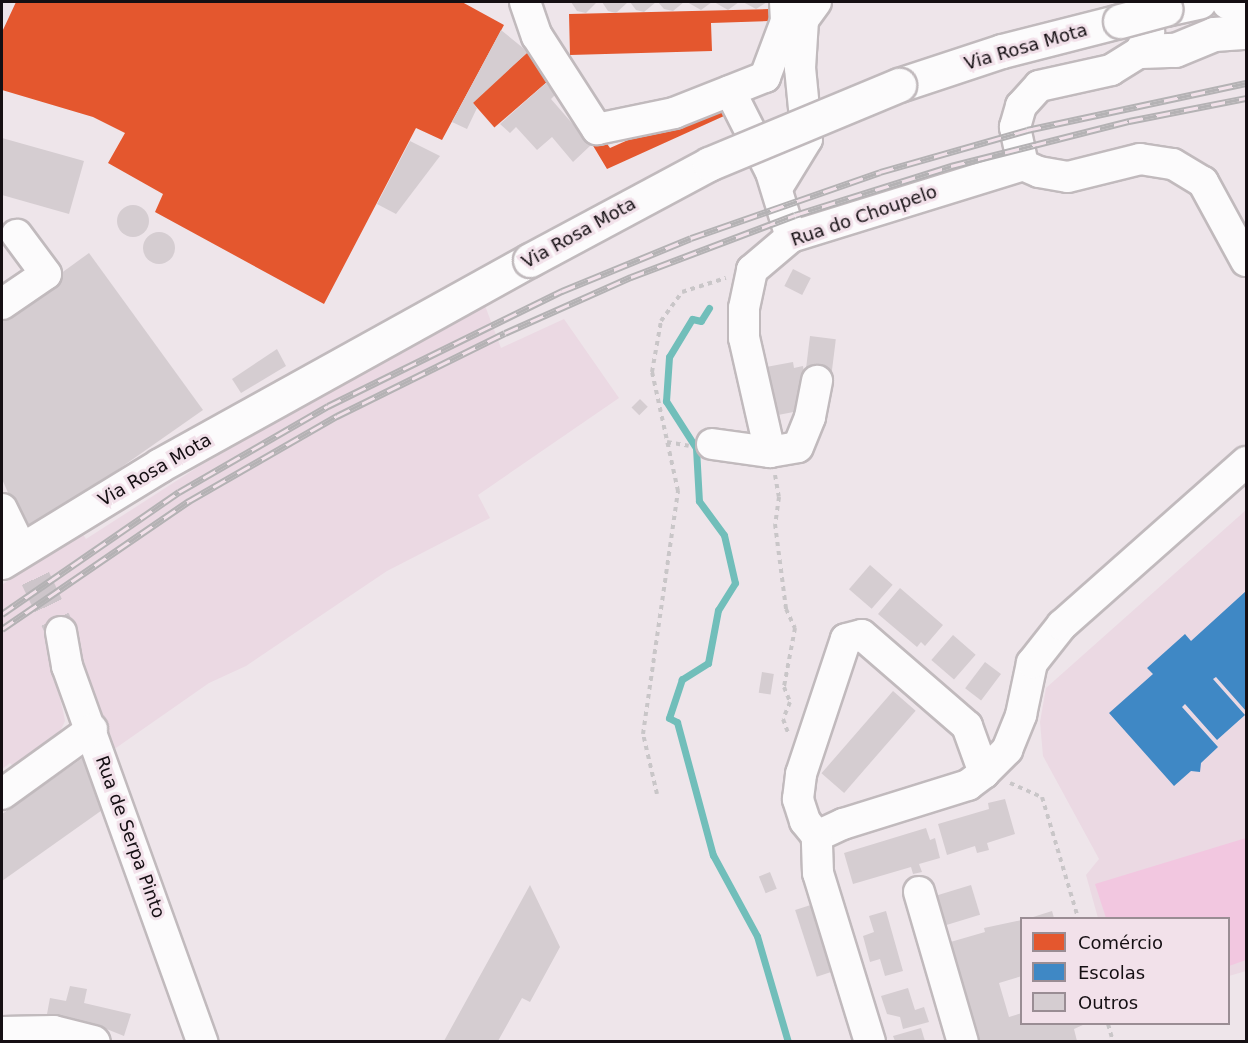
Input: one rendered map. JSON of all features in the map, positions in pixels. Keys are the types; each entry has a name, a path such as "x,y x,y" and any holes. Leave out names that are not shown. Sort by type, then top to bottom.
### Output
{"main road":[{"name":"Via Rosa Mota","path":"9,550 530,260 709,164 899,85 1002,51 1143,10 1199,2"},
{"path":"1228,2 1246,4"},
{"path":"1141,51 1175,50 1214,34 1246,32"},
{"path":"2,1033 53,1032 93,1041"}],"street":[{"path":"525,2 537,36 597,129 674,113 765,76 786,21 785,2"},
{"path":"777,188 807,139 800,68 802,29 803,20 816,2"},
{"path":"1143,10 1149,32 1141,51 1112,70 1039,87 1021,106 1015,127 1023,165 1039,172 1068,177 1140,159 1173,164 1203,182 1246,261"},
{"path":"730,91 777,188 791,237"},
{"name":"Rua do Choupelo","path":"752,270 791,237 1023,165"},
{"path":"2,304 46,274 17,235"},
{"path":"752,270 744,308 744,338 770,452"},
{"path":"699,446 770,452 798,447 810,417 817,381"},
{"path":"817,836 843,824 968,785 984,772 1007,750 1021,715 1032,663 1062,625 1246,462"},
{"path":"2,509 9,550"},
{"name":"Rua de Serpa Pinto","path":"61,632 67,666 92,729 202,1041"},
{"path":"870,1041 818,873 817,836 805,821 798,799 801,774 846,639 862,635 967,726 984,772"},
{"path":"2,794 92,729"},
{"path":"919,892 963,1041"}],"path":[{"path":"657,794 643,734 678,491 652,372 661,321 682,292 752,270"},
{"path":"667,442 699,446"},
{"path":"770,452 779,497 775,524 786,609 795,628 784,687 790,702 783,719 801,774"},
{"path":"984,772 1042,797 1078,917"},
{"path":"1109,1025 1113,1041"}],"shaded area":[{"path":"484,303 501,348 564,319 619,398 478,495 490,518 387,571 246,666 209,683 113,750 68,625 46,642 65,721 59,734 15,769 10,763 2,769 2,585 80,530 86,539 198,467"},
{"path":"1246,510 1246,971 1230,976 1230,917 1098,917 1086,875 1099,859 1043,756 1040,722 1046,688"},
{"path":"1246,838 1246,960 1230,966 1230,917 1106,917 1095,884"}],"building: Comércio":[{"path":"16,2 462,2 504,25 442,140 416,128 324,304 155,212 163,194 108,163 125,133 93,117 2,90 2,32"},
{"path":"769,9 769,21 711,23 712,51 570,55 569,14"},
{"path":"528,52 551,78 494,128 471,101"},
{"path":"716,101 724,116 607,169 592,144 603,138 610,148"}],"building: Escolas":[{"path":"1246,591 1246,711 1216,677 1213,679 1245,715 1217,740 1185,704 1182,707 1218,747 1201,763 1200,772 1191,771 1174,786 1109,713 1153,674 1147,668 1185,634 1191,641"}],"building: Outros":[{"path":"571,2 597,2 586,13 577,11"},
{"path":"602,2 628,2 616,13 608,11"},
{"path":"630,2 656,2 644,12 636,10"},
{"path":"658,2 684,2 673,11 664,9"},
{"path":"687,2 712,2 701,10"},
{"path":"714,2 739,2 728,10"},
{"path":"743,2 767,2 756,9"},
{"path":"501,30 528,52 473,103 477,108 467,129 452,122"},
{"path":"546,83 555,95 551,99 591,145 573,162 552,137 537,150 516,127 510,133 500,124"},
{"path":"2,138 84,161 69,214 2,195"},
{"path":"410,141 440,156 396,214 377,204"},
{"path":"133,205 144,210 149,221 144,232 133,237 122,232 117,221 122,210"},
{"path":"159,232 170,237 175,248 170,259 159,264 148,259 143,248 148,237"},
{"path":"89,253 203,410 26,534 2,479 2,316"},
{"path":"793,269 811,278 802,295 784,286"},
{"path":"810,336 836,339 832,374 806,371"},
{"path":"277,349 286,366 241,393 232,379"},
{"path":"793,362 794,368 803,366 809,409 778,415 766,367"},
{"path":"640,399 648,407 639,415 632,407"},
{"path":"870,565 893,585 872,609 849,589"},
{"path":"900,588 943,625 925,646 921,642 917,647 878,614"},
{"path":"953,635 976,655 954,680 931,660"},
{"path":"985,662 1001,674 981,700 965,688"},
{"path":"762,672 774,674 771,695 759,693"},
{"path":"893,691 916,711 844,793 821,773"},
{"path":"87,755 105,808 2,881 2,814"},
{"path":"1005,799 1015,834 987,843 989,850 977,853 975,846 947,855 938,824 989,809 988,803"},
{"path":"926,828 930,840 935,838 940,858 919,864 922,872 913,874 911,867 853,884 844,853"},
{"path":"770,872 777,889 766,893 759,876"},
{"path":"530,885 560,947 530,1002 522,998 498,1041 444,1041"},
{"path":"971,885 980,915 940,927 931,897"},
{"path":"817,903 839,970 817,977 795,910"},
{"path":"886,911 903,971 885,976 880,959 870,962 863,936 874,932 869,916"},
{"path":"1052,911 1054,917 1033,917"},
{"path":"1020,920 1020,977 999,983 1009,1017 1020,1014 1020,1025 1083,1025 1074,1029 1077,1041 976,1041 947,943 985,932 984,928"},
{"path":"70,986 87,989 84,1003 131,1014 124,1036 94,1024 47,1014 50,998 66,1001"},
{"path":"908,988 915,1010 924,1007 929,1022 903,1029 900,1017 887,1014 881,996"},
{"path":"921,1028 925,1041 895,1041 893,1036"}],"waterway":[{"path":"709,308 701,321 692,319 669,357 666,401 696,448 699,501 724,535 735,583 718,610 708,663 682,679 669,718 677,722 713,855 757,936 788,1042"}],"tunnel":[{"path":"16,538 61,632"}],"railway":[{"path":"2,614 179,492 328,406 562,291 691,238 880,172 1027,130 1246,83"},
{"path":"2,629 189,501 337,416 505,333 631,277 795,215 951,166 1129,121 1246,98"}]}
